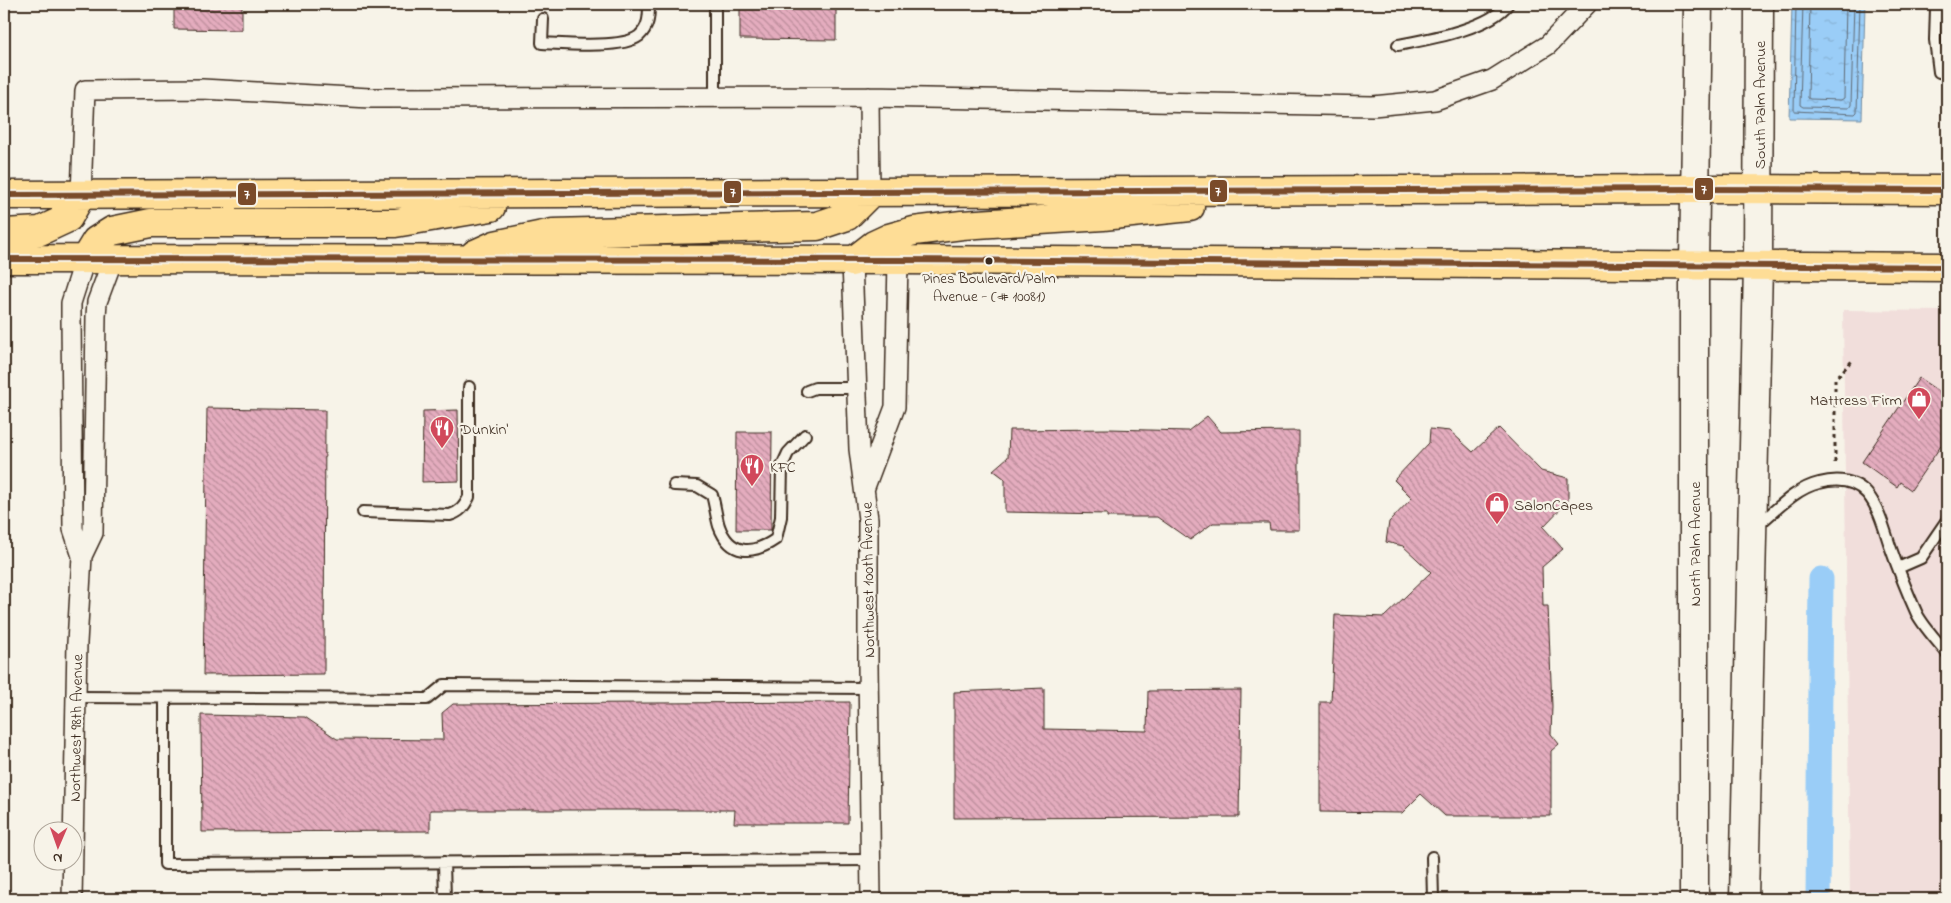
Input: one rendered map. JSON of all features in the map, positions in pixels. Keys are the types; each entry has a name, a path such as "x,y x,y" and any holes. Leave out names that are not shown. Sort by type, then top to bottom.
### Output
{"highway":[{"path":"4,195 1696,189 1947,190"},
{"path":"852,262 874,245 889,238 914,231 962,225 1103,216 1186,208 1255,191"},
{"path":"85,259 96,241 112,231 152,223 395,223 569,193"},
{"path":"460,261 495,245 553,233 817,226 847,216 870,193"},
{"path":"4,233 40,231 68,218 81,194"},
{"path":"4,259 852,262 898,260 1947,267"}],"main road":[{"path":"1696,189 1698,4"},
{"name":"South Palm Avenue","path":"1758,266 1759,4"},
{"name":"North Palm Avenue","path":"1694,899 1694,264 1696,189"},
{"path":"1744,899 1758,266"}],"street":[{"path":"81,194 85,90 202,89 370,98 869,97 1373,106 1435,100 1492,80 1548,45 1587,4"},
{"path":"869,97 870,193"},
{"name":"Northwest 98th Avenue","path":"72,899 77,643 82,556 73,529 71,303 85,259"},
{"name":"Northwest 98th Avenue","path":"82,556 93,533 97,302 113,259"},
{"path":"865,488 896,407 898,260"},
{"name":"Northwest 100th Avenue","path":"852,262 859,449 868,519 871,899"}],"lane":[{"path":"543,19 542,43 615,44 638,36 649,22 650,4"},
{"path":"715,4 715,97"},
{"path":"1398,45 1436,38 1482,23 1503,11 1508,4"},
{"path":"1936,8 1935,40 1939,72 1947,74"},
{"path":"363,512 450,516 458,513 465,506 469,497 470,387"},
{"path":"807,390 815,388 858,388"},
{"path":"674,485 698,486 712,495 719,524 725,539 740,549 753,551 765,547 776,539 781,517 782,466 788,453 806,436"},
{"path":"1752,529 1793,496 1810,486 1835,480 1856,485 1872,499 1882,519 1898,568 1918,615 1947,653"},
{"path":"1898,568 1921,558 1947,520"},
{"path":"76,697 427,699 444,685 868,688"},
{"path":"165,698 165,864 871,860"},
{"path":"1432,857 1433,899"},
{"path":"444,862 445,899"}],"path":[{"path":"1835,480 1835,379 1852,361"}],"shaded area":[{"path":"1843,310 1947,311 1947,899 1850,899"}],"water":[{"path":"1792,4 1865,4 1862,119 1789,118"}],"building":[{"path":"174,4 242,4 242,30 174,29"},
{"path":"740,4 836,4 836,40 740,39"},
{"name":"Mattress Firm","path":"1919,378 1947,397 1947,437 1911,490 1900,482 1897,487 1862,462"},
{"path":"207,408 325,410 324,674 203,675"},
{"path":"458,410 459,481 422,482 423,411"},
{"path":"1207,416 1221,432 1299,431 1299,530 1270,530 1269,523 1213,523 1190,540 1157,517 1107,517 1107,514 1005,512 1005,479 993,470 1008,457 1009,430 1109,429 1188,431"},
{"path":"1499,428 1541,471 1568,478 1568,501 1543,527 1563,549 1542,567 1543,606 1548,606 1552,706 1551,734 1559,744 1551,751 1551,816 1445,816 1421,794 1402,813 1320,812 1320,702 1331,702 1335,615 1384,617 1431,572 1403,546 1386,542 1389,522 1412,498 1394,480 1429,443 1430,429 1450,431 1473,452"},
{"path":"737,432 772,432 771,530 736,530"},
{"path":"1044,688 1044,729 1147,731 1148,691 1241,690 1239,817 954,818 954,692"},
{"path":"850,702 848,823 734,823 735,810 430,810 430,831 202,832 201,715 305,717 337,739 443,740 442,713 453,704"}],"waterway":[{"path":"1818,899 1821,579"}],"transit line":[{"name":"7","path":"4,195 1696,189 1947,190"},
{"name":"7","path":"4,259 898,260 1947,267"}],"place":[{"name":"Pines Boulevard/Palm Avenue - (# 10081)","path":"989,261"},
{"name":"Mattress Firm","path":"1919,420"},
{"name":"Dunkin'","path":"442,449"},
{"name":"KFC","path":"752,487"},
{"name":"SalonCapes","path":"1497,525"}]}
